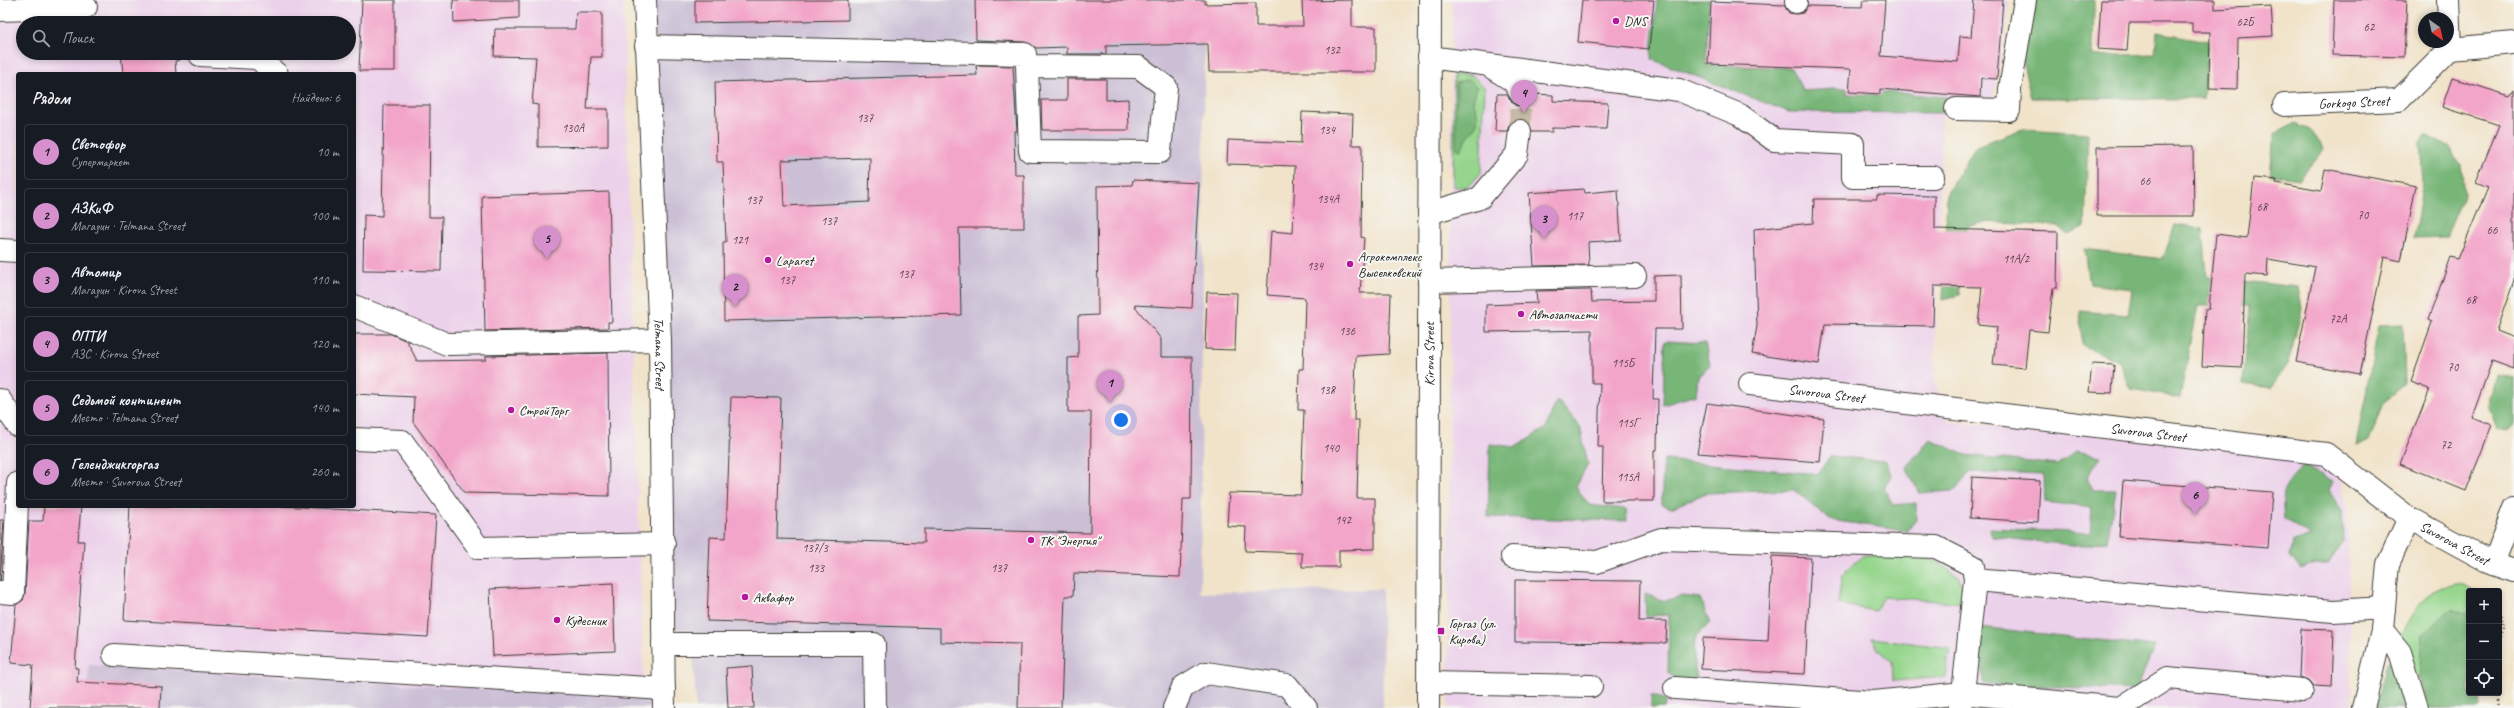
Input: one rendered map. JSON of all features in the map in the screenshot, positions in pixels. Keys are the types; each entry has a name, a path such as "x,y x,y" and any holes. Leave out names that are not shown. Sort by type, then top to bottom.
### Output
{"street":[{"name":"Telmana Street","path":"645,0 660,340 664,544 664,698"},
{"name":"Kirova Street","path":"1428,708 1430,0"},
{"path":"1956,109 2009,110 2010,89 2025,0"},
{"path":"2448,0 2450,49 2514,43"},
{"path":"0,10 86,7"},
{"path":"646,46 1025,54 1030,151 1160,152 1166,87 1139,67 1026,66"},
{"name":"Gorkogo Street","path":"2284,105 2399,100 2450,49"},
{"path":"1429,56 1679,90 1740,115 1774,140 1853,144 1853,177 1933,176"},
{"path":"259,60 274,72"},
{"path":"1487,64 1513,81 1521,94"},
{"path":"1429,213 1480,198 1517,154 1520,132"},
{"path":"0,250 16,251"},
{"path":"1429,281 1635,276"},
{"path":"356,307 447,344 660,340"},
{"name":"Suvorova Street","path":"1750,384 2326,454 2410,518 2493,564 2514,572"},
{"path":"0,400 16,423"},
{"path":"356,439 402,441 479,548 664,544"},
{"path":"0,592 13,593 17,508"},
{"path":"2493,564 2514,508"},
{"path":"2363,708 2382,630 2388,564 2410,518"},
{"path":"1512,557 1597,562 1661,539 1936,547 1973,566 1974,580 1962,701"},
{"path":"1974,580 2333,611 2384,608"},
{"path":"2382,630 2400,652 2418,708"},
{"path":"663,644 874,644 875,708"},
{"path":"114,655 664,698"},
{"path":"1174,708 1183,686 1206,673 1287,685 1306,708"},
{"path":"1675,688 1874,705 1962,701 2120,708 2167,678 2302,690"},
{"path":"1428,683 1591,686"}],"path":[{"path":"2496,696 2498,708"}],"shaded area":[{"path":"0,0 623,0 644,699 89,666 86,708 0,708"},
{"path":"654,0 1205,0 1200,593 1382,589 1383,708 696,708 692,634 680,632 672,623"},
{"path":"1452,0 2009,0 2006,31 1990,114 1942,116 1934,379 1949,421 2337,457 2347,508 2352,708 1448,708"},
{"path":"89,665 644,699 654,708 86,708"}],"green space":[{"path":"1657,0 1709,0 1706,65 1791,68 1803,91 1847,88 1847,94 1881,95 1882,92 1946,97 1943,113 1789,112 1651,59"},
{"path":"2036,0 2094,0 2093,56 2155,54 2157,32 2208,41 2203,99 2031,98 2022,60"},
{"path":"1454,74 1472,75 1485,88 1481,173 1468,187 1453,187"},
{"path":"1469,79 1477,87 1473,102 1478,118 1477,123 1461,150 1456,148 1456,83"},
{"path":"2295,123 2310,129 2324,149 2299,179 2270,175 2274,135"},
{"path":"2023,129 2088,133 2085,227 2068,235 2057,226 1985,222 1966,227 1959,295 1943,299 1947,193 1976,146"},
{"path":"2426,135 2449,146 2461,165 2464,194 2446,237 2414,238 2423,183 2420,143"},
{"path":"2175,225 2203,229 2207,277 2298,287 2302,309 2288,364 2271,388 2243,384 2250,306 2198,306 2180,398 2131,389 2119,361 2082,345 2080,311 2128,315 2132,289 2089,284 2084,249 2163,259"},
{"path":"2403,324 2405,384 2383,403 2369,442 2356,445 2379,325"},
{"path":"1665,341 1705,343 1710,365 1698,377 1696,395 1663,405"},
{"path":"2496,375 2514,378 2514,425 2509,430 2497,428 2488,406"},
{"path":"1557,400 1580,426 1588,464 1576,487 1589,505 1626,509 1627,521 1488,517 1490,444 1516,447 1546,428"},
{"path":"1930,439 1966,455 2057,465 2076,451 2101,456 2087,477 2093,490 2116,490 2107,541 2082,546 1993,537 1989,528 2090,533 2092,508 2045,502 2044,475 1970,472 1955,491 1919,493 1906,467"},
{"path":"1830,456 1885,461 1892,476 1884,488 1893,505 1916,503 1916,520 1907,531 1830,520 1795,490 1706,493 1671,508 1661,504 1664,460 1818,474"},
{"path":"2304,466 2333,481 2329,491 2342,511 2343,542 2328,564 2314,564 2301,570 2290,556 2293,542 2311,536 2284,519 2283,502 2285,489 2288,483"},
{"path":"1893,551 1933,559 1959,577 1966,603 1883,597 1875,611 1838,604 1842,575 1862,556"},
{"path":"2462,583 2471,588 2466,588 2466,614 2451,609 2420,680 2399,638 2416,608 2430,595 2449,586"},
{"path":"1645,594 1665,601 1682,596 1700,598 1710,623 1695,638 1694,662 1697,679 1681,682 1668,673 1669,615 1646,616"},
{"path":"2451,609 2466,614 2466,696 2479,696 2480,708 2427,708 2420,680 2423,634"},
{"path":"1979,627 2155,646 2136,690 1984,684"},
{"path":"1872,638 1950,648 1945,677 1893,681 1892,661 1878,650"},
{"path":"2392,661 2410,708 2375,708 2386,663"},
{"path":"1651,695 1666,700 1664,708 1651,708"}],"building":[{"path":"362,0 395,0 395,71 359,71"},
{"path":"453,0 519,0 519,18 454,22"},
{"path":"695,0 848,0 848,20 695,23"},
{"path":"975,0 1205,0 1205,4 1256,3 1256,26 1303,26 1302,1 1352,0 1352,27 1376,27 1376,72 1209,72 1208,44 1106,46 1106,54 1067,54 1067,47 1036,48 1025,42 976,40"},
{"name":"DNS","path":"1582,0 1654,0 1649,49 1578,42"},
{"path":"1863,0 1885,0 1881,56 1958,62 1960,36 1971,37 1974,0 2003,0 1997,79 1981,78 1980,97 1880,89 1880,94 1849,92 1851,69 1708,64 1711,2 1784,5 1789,13 1796,14 1803,13 1807,6 1862,7"},
{"path":"2101,0 2215,0 2215,9 2271,6 2273,36 2238,38 2237,89 2209,88 2210,32 2192,32 2192,23 2129,23 2127,51 2098,49"},
{"path":"2334,0 2407,0 2404,57 2332,55"},
{"path":"576,12 602,12 602,57 591,57 587,109 608,109 608,146 538,147 538,105 532,104 536,57 494,56 495,29 575,29"},
{"path":"122,60 180,60 175,61 176,72 123,72"},
{"path":"976,65 1013,66 1017,131 1014,131 1015,175 1024,175 1024,228 959,228 961,315 724,321 723,242 726,242 723,162 717,162 715,82 977,75","holes":["870,158 869,202 784,206 782,160"]},
{"path":"2452,78 2510,96 2514,90 2514,280 2496,331 2514,338 2514,369 2492,361 2472,417 2492,425 2466,491 2400,464 2430,389 2411,382 2432,322 2428,320 2451,257 2458,259 2488,187 2476,182 2499,125 2442,107"},
{"path":"1067,79 1106,79 1106,100 1128,99 1129,130 1042,130 1041,100 1067,100"},
{"path":"1497,94 1506,94 1515,105 1521,106 1528,104 1533,94 1553,95 1553,101 1608,103 1606,129 1552,128 1552,132 1532,132 1528,121 1521,119 1510,123 1507,131 1495,131"},
{"path":"384,105 430,105 429,217 442,217 441,271 363,270 364,215 382,216"},
{"path":"1302,112 1353,114 1352,145 1362,145 1361,237 1364,238 1360,293 1391,293 1389,354 1356,356 1354,420 1359,420 1357,498 1375,498 1375,549 1339,550 1339,567 1302,567 1302,553 1245,551 1246,527 1227,526 1229,493 1301,495 1304,410 1298,410 1299,369 1303,369 1305,298 1267,295 1271,231 1293,233 1295,166 1227,164 1228,140 1301,143"},
{"path":"2193,146 2194,216 2097,216 2097,147"},
{"path":"2325,169 2416,186 2401,261 2384,257 2360,374 2296,362 2315,267 2268,259 2267,276 2245,274 2242,368 2202,366 2205,309 2209,309 2216,234 2247,238 2254,178 2277,180 2276,183 2321,191"},
{"path":"1133,180 1199,183 1192,308 1134,305 1161,339 1161,357 1192,357 1191,499 1183,499 1180,577 1074,573 1073,596 1065,596 1061,708 1018,708 1020,644 940,642 940,628 707,621 710,537 726,538 731,397 781,398 777,539 924,543 924,529 1090,533 1091,412 1068,412 1068,358 1078,357 1078,316 1098,315 1097,186 1132,185"},
{"path":"1584,189 1585,193 1618,190 1621,240 1588,242 1589,265 1534,266 1529,193"},
{"path":"609,192 612,322 608,322 608,328 485,331 482,196"},
{"path":"1877,195 1935,196 1935,229 2058,232 2057,288 2053,288 2048,332 2029,330 2025,368 1993,365 1997,327 1978,325 1982,287 1934,286 1933,326 1825,324 1819,364 1752,354 1757,326 1754,229 1813,223 1814,199 1877,199"},
{"path":"1681,275 1682,329 1655,329 1653,399 1658,399 1657,450 1654,450 1654,501 1602,501 1603,447 1598,447 1600,383 1592,383 1592,330 1486,332 1486,305 1537,303 1536,291 1591,290 1592,302 1654,301 1654,276"},
{"path":"1207,292 1237,293 1235,350 1205,349"},
{"name":"СтройТорг","path":"356,334 391,334 407,341 417,361 486,360 486,356 608,353 609,496 465,493 413,422 414,397 356,394"},
{"path":"2092,364 2114,365 2112,393 2089,392"},
{"path":"1707,403 1824,419 1820,462 1697,453"},
{"path":"1972,477 2040,481 2038,522 1970,518"},
{"path":"2123,481 2272,492 2268,548 2119,537"},
{"path":"44,508 81,508 78,541 84,541 75,668 78,668 77,682 161,686 160,708 30,708 33,665 11,663 16,605 23,600 25,594 29,521 43,521"},
{"path":"130,508 315,508 436,515 428,637 124,620"},
{"path":"0,520 4,520 0,580"},
{"path":"1772,556 1811,558 1805,674 1701,669 1703,638 1768,641"},
{"path":"1515,580 1640,581 1639,621 1667,621 1666,643 1515,642"},
{"path":"613,583 615,651 493,656 490,589"},
{"path":"2301,629 2334,630 2332,687 2314,686 2309,680 2299,677"},
{"path":"752,666 754,708 728,708 726,668"}],"tunnel":[{"path":"1520,131 1521,94"}],"place":[{"name":"DNS","path":"1616,21"},
{"name":"ОПТИ","path":"1524,113"},
{"name":"Автомир","path":"1544,239"},
{"name":"Седьмой континент","path":"547,259"},
{"name":"Laparet","path":"768,260"},
{"name":"Агрокомплекс Выселковский","path":"1350,264"},
{"name":"АЗКиФ","path":"735,307"},
{"name":"Автозапчасти","path":"1521,314"},
{"name":"Светофор","path":"1110,403"},
{"name":"СтройТорг","path":"511,410"},
{"name":"Геленджикгоргаз","path":"2195,515"},
{"name":"ТК \"Энергия\"","path":"1031,540"},
{"name":"Аквафор","path":"745,597"},
{"name":"Кудесник","path":"557,620"},
{"name":"Горгаз (ул. Кирова)","path":"1441,631"}]}
